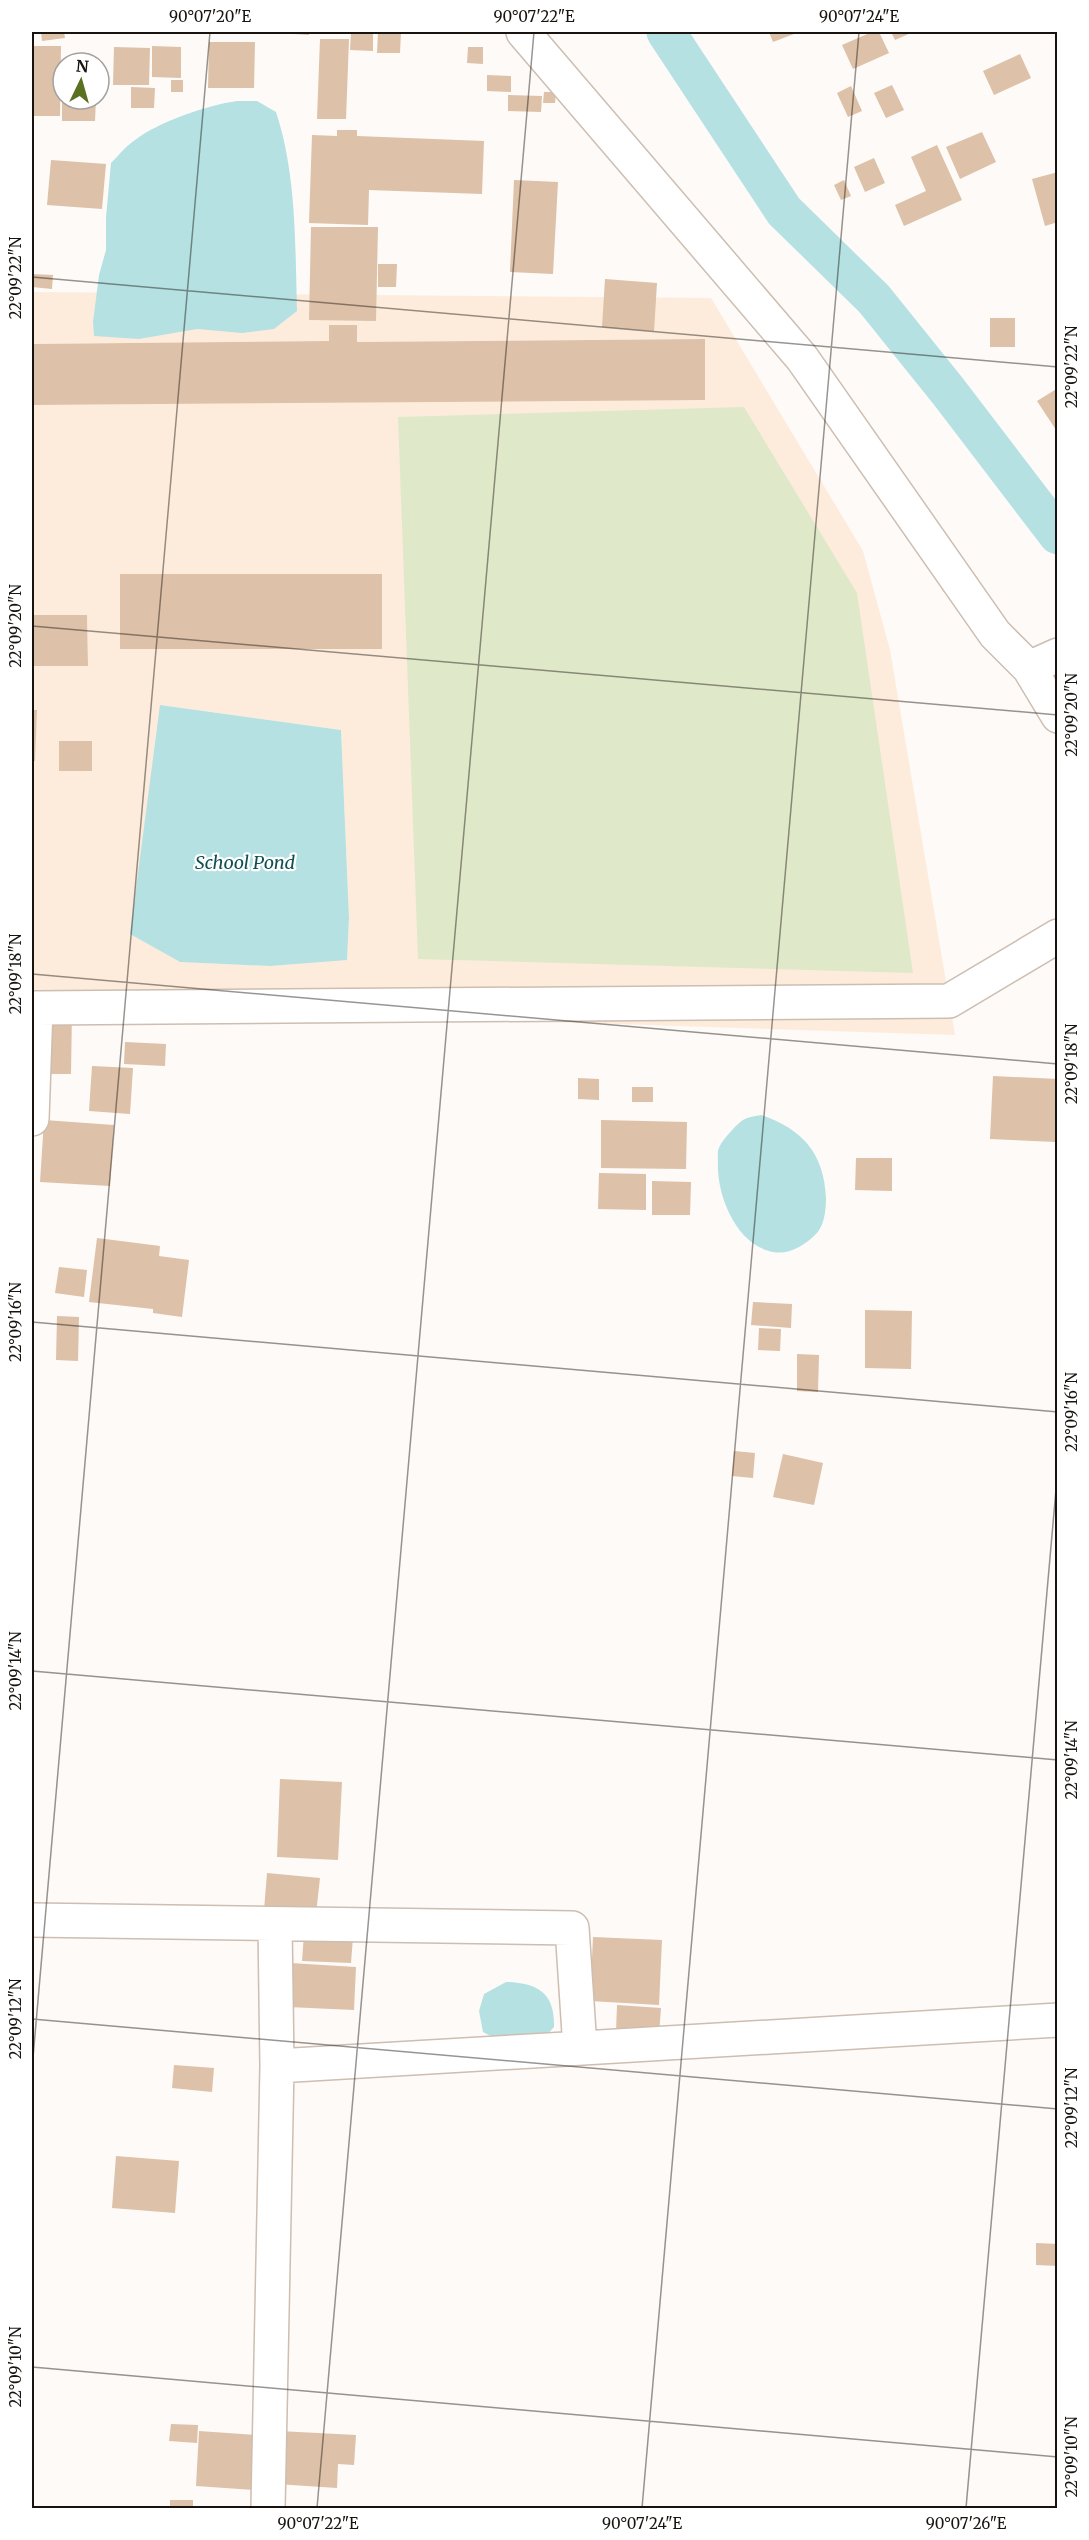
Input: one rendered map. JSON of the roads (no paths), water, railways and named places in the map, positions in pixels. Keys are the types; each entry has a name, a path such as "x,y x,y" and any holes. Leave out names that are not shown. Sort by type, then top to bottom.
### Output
{"street":[{"path":"523,32 802,358 996,634 1043,661 1058,716"},
{"path":"32,1119 34,1008 949,1001 1058,936"},
{"path":"32,1920 572,1928 580,2048"},
{"path":"268,2508 277,2066 275,1925"},
{"path":"277,2066 1058,2020"}],"water":[{"path":"237,101 257,101 276,112 283,136 291,186 295,236 297,311 274,329 242,333 197,329 139,339 94,336 93,322 99,275 106,250 106,217 111,163 132,142 157,127 198,110"},
{"name":"School Pond","path":"160,705 341,730 349,918 347,960 270,966 180,962 130,934"},
{"path":"761,1115 788,1128 808,1145 821,1168 824,1182 826,1208 820,1229 795,1249 779,1253 760,1247 739,1229 725,1202 718,1174 718,1149 743,1120"},
{"path":"506,1982 536,1988 548,1998 554,2015 554,2027 544,2038 500,2041 483,2032 479,2011 484,1994"}],"waterway":[{"path":"666,32 784,211 874,299 1058,535"}]}
